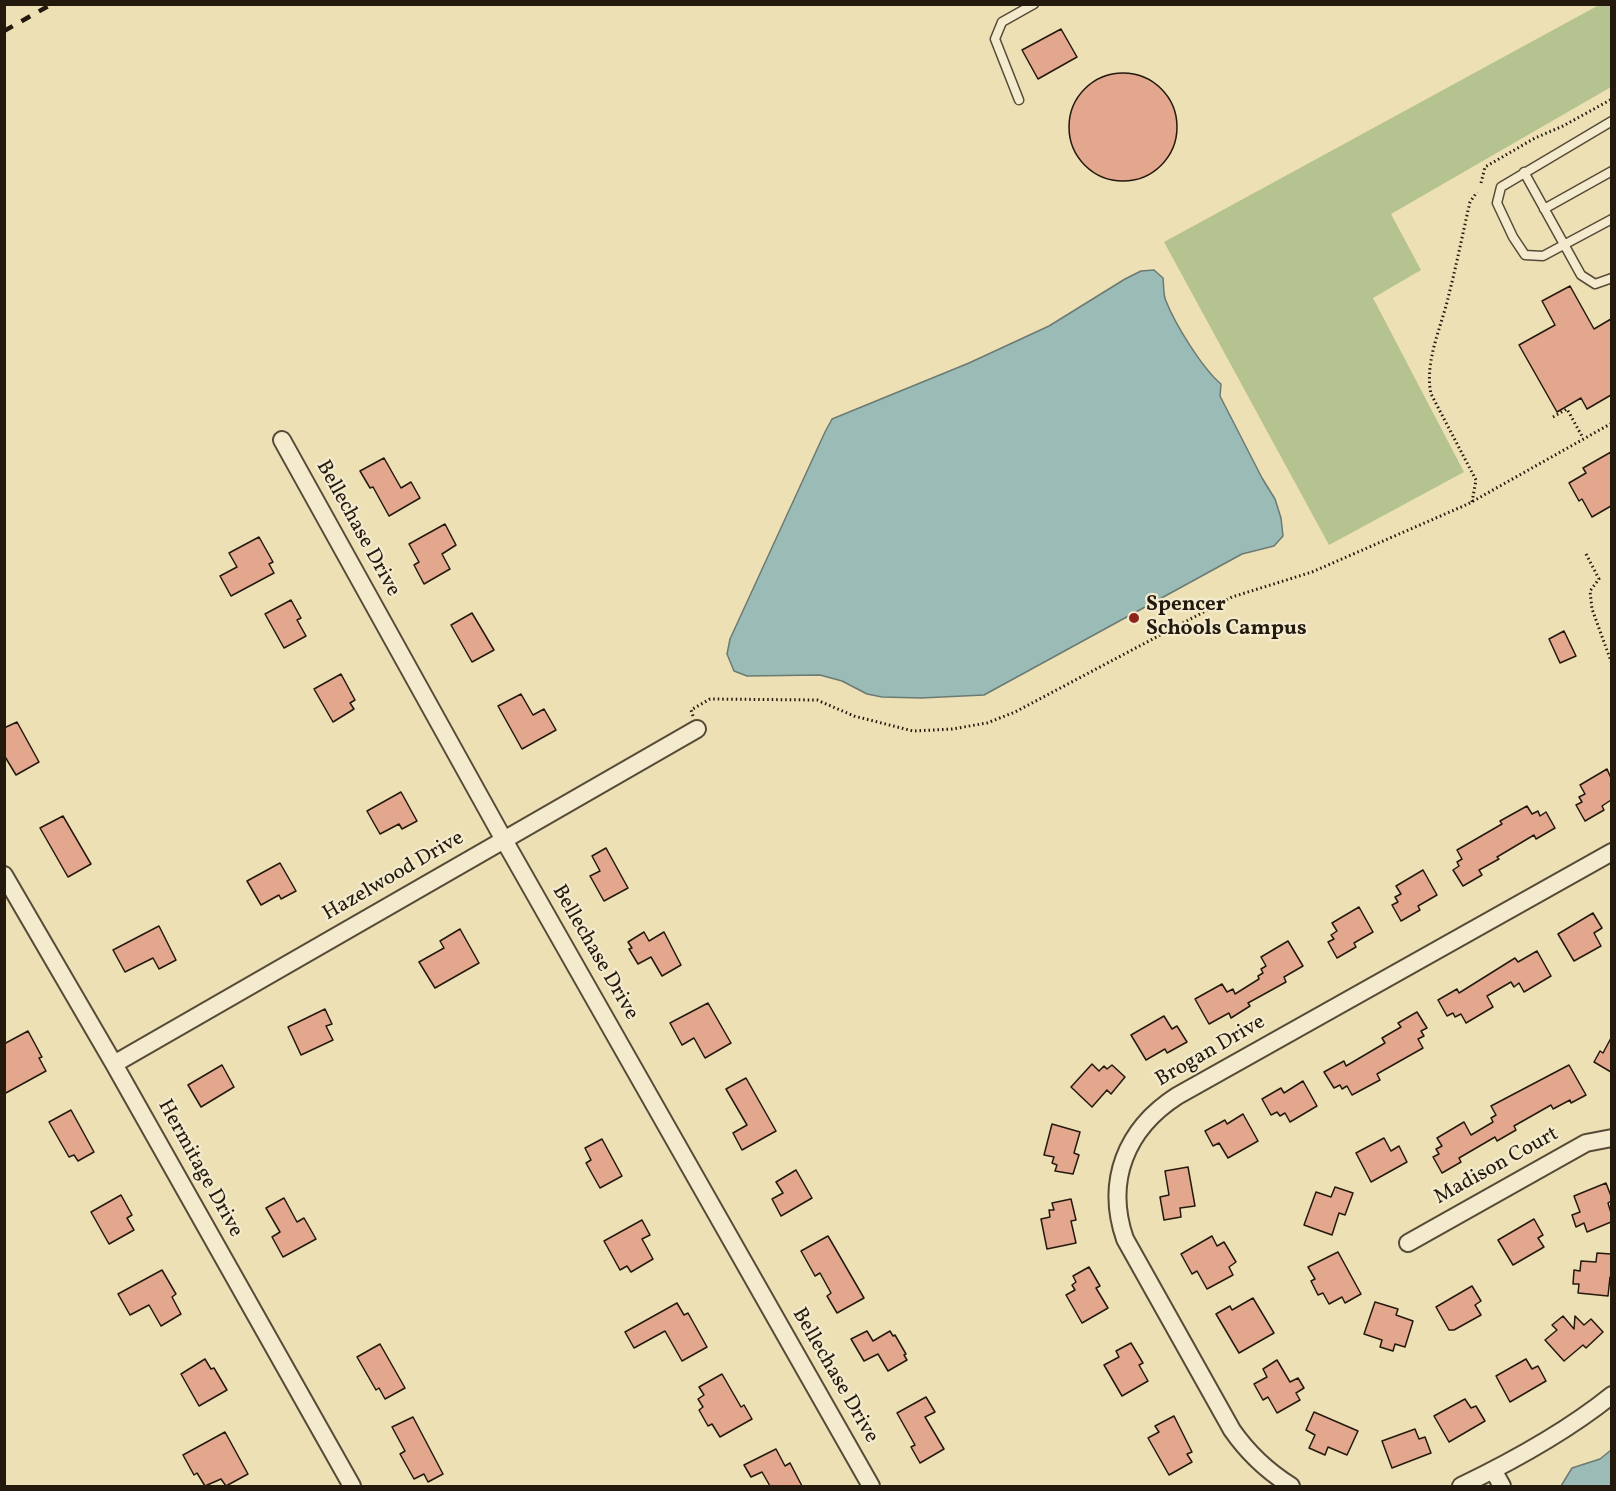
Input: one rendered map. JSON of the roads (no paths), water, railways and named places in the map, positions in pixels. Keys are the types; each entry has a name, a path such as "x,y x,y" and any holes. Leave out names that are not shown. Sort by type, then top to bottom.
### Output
{"street":[{"name":"Bellechase Drive","path":"282,440 504,840 871,1486"},
{"name":"Hazelwood Drive","path":"114,1064 696,729"},
{"name":"Brogan Drive","path":"1291,1486 1277,1478 1254,1458 1232,1430 1125,1239 1117,1212 1117,1183 1120,1169 1132,1141 1153,1114 1177,1096 1611,852"},
{"name":"Hermitage Drive","path":"4,875 114,1064 352,1486"},
{"name":"Madison Court","path":"1408,1243 1586,1143 1611,1138"},
{"path":"1461,1486 1584,1418 1611,1395"},
{"path":"1493,1470 1502,1486"}],"lane":[{"path":"1019,100 995,39 1002,22 1034,4"},
{"path":"1611,121 1501,187 1497,203 1513,237 1525,255 1543,256 1611,219"},
{"path":"1544,209 1611,171"},
{"path":"1524,172 1581,275 1595,284 1611,279"}],"water":[{"path":"1154,270 1163,278 1165,299 1182,333 1206,368 1221,384 1220,396 1275,499 1281,518 1283,536 1274,546 1242,554 984,695 882,697 867,694 842,681 820,675 747,676 734,671 727,654 730,639 832,419 969,363 1049,326 1125,279 1141,271"},
{"path":"1611,1450 1611,1486 1561,1486 1572,1468 1600,1459"}],"railway":[{"path":"4,31 52,4"}],"place":[{"name":"Spencer Schools Campus","path":"1134,618"}]}
